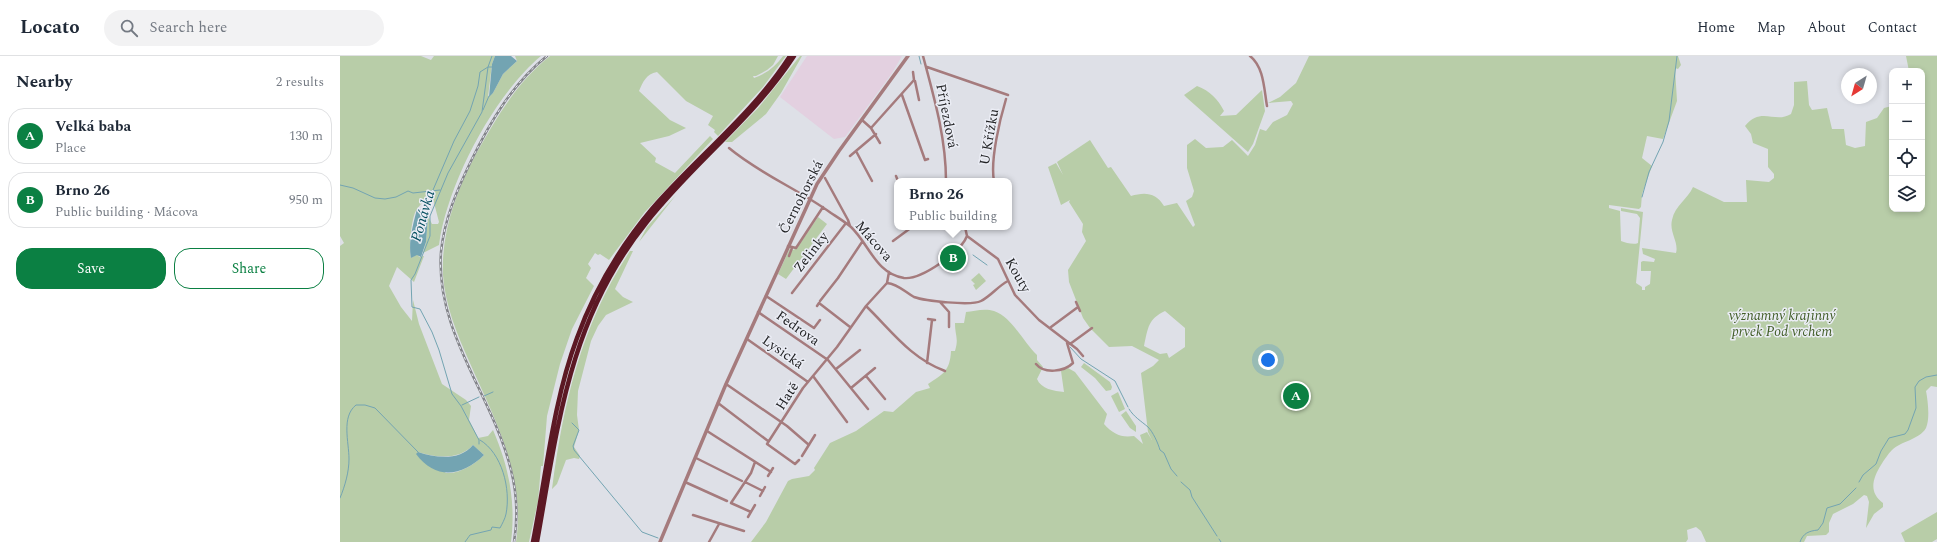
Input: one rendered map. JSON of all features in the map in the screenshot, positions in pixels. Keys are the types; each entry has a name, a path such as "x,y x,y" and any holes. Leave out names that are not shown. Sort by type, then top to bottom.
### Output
{"highway":[{"path":"534,542 563,386 577,338 601,283 624,245 652,209 760,96 792,57"},
{"path":"538,542 570,371 586,325 602,290 624,252 650,218 762,99 792,57"}],"street":[{"name":"Černohorská","path":"660,542 726,384 758,312 790,247 810,198 823,174 908,56"},
{"name":"Příjezdová","path":"924,56 938,116 946,167 946,178"},
{"path":"1250,56 1260,70 1267,106"},
{"path":"926,67 1008,95"},
{"path":"913,72 919,100"},
{"path":"871,128 914,80"},
{"path":"902,95 925,160 928,159"},
{"name":"U Křížku","path":"994,178 993,173 998,136 1006,99"},
{"path":"862,120 876,134 880,143"},
{"path":"850,156 876,134"},
{"name":"Mácova","path":"729,148 747,163 810,198 850,226 879,264 889,272 900,277 912,278 920,276 961,247 967,236"},
{"path":"856,151 872,181"},
{"path":"825,178 850,226"},
{"path":"789,256 790,247 796,248 823,207"},
{"name":"Zelinky","path":"792,293 846,224"},
{"path":"893,241 908,230"},
{"path":"966,230 967,236"},
{"name":"Kouty","path":"967,236 992,253 998,259 1015,295 1039,320 1051,327 1083,356"},
{"path":"820,301 839,278 862,242"},
{"path":"948,257 956,265 962,261"},
{"path":"889,272 887,284 895,285 915,297 951,303 980,302 1008,281"},
{"name":"Hatě","path":"768,441 808,382 866,306 887,284"},
{"path":"766,296 815,329 820,320"},
{"path":"940,301 949,312 949,327"},
{"path":"1076,302 1080,311"},
{"path":"817,306 819,303 850,327"},
{"path":"866,306 899,342 927,363 944,371"},
{"path":"1051,327 1078,307"},
{"name":"Fedrova","path":"758,312 827,359 868,409"},
{"path":"927,363 934,320 928,318"},
{"path":"1070,344 1092,328"},
{"name":"Lysická","path":"746,339 808,382"},
{"path":"1036,364 1041,370 1060,370 1069,367 1073,363 1067,342"},
{"path":"836,369 860,350"},
{"path":"851,388 875,368"},
{"path":"813,376 847,422"},
{"path":"866,376 885,399"},
{"path":"726,384 781,422 809,445"},
{"path":"718,403 768,441 767,444 795,464 799,460"},
{"path":"706,431 771,472"},
{"path":"802,456 815,435"},
{"path":"696,458 763,491"},
{"path":"729,502 755,462"},
{"path":"768,476 773,468"},
{"path":"685,482 751,512"},
{"path":"760,496 764,487"},
{"path":"748,517 756,505"},
{"path":"693,515 744,531"},
{"path":"709,542 719,524"}],"shaded area":[{"path":"807,56 902,56 892,73 845,137 834,139 780,97"}],"green space":[{"path":"340,56 421,56 431,60 434,56 495,56 492,64 488,97 493,93 503,74 517,61 515,56 541,56 523,73 506,93 475,142 452,195 444,221 439,245 423,253 426,242 428,216 432,224 438,224 439,222 433,199 429,194 417,209 413,219 410,240 411,258 418,254 419,257 424,256 414,282 397,267 389,286 401,307 412,321 413,300 419,324 442,384 466,400 471,406 469,420 478,438 488,436 493,430 499,444 510,485 513,513 511,542 340,542 340,246 344,243 340,236","holes":["473,445 484,455 467,468 457,472 446,473 418,452 432,456 455,455 468,450"]},
{"path":"550,56 778,56 773,65 767,70 753,76 754,78 767,72 783,56 786,56 763,87 718,136 714,132 715,130 708,125 713,116 686,101 657,72 648,77 639,91 670,120 686,128 669,136 640,143 656,158 655,162 675,173 710,136 713,139 644,213 609,260 600,254 598,255 595,253 588,264 591,268 586,278 594,286 572,329 560,364 547,416 543,466 541,466 538,501 529,542 516,542 518,518 517,494 512,471 498,427 452,319 444,286 444,243 451,213 462,183 491,127 517,89 538,66"},
{"path":"800,56 802,56 781,93 766,114 732,142 725,142 759,107"},
{"name":"významný krajinný prvek Pod vrchem","path":"1309,56 1678,56 1681,65 1678,69 1675,68 1677,101 1663,139 1647,136 1642,158 1652,166 1642,194 1641,207 1639,209 1609,205 1609,208 1620,211 1621,241 1628,243 1638,243 1640,218 1637,214 1621,211 1621,208 1643,212 1636,283 1642,287 1642,290 1645,290 1645,287 1650,284 1651,271 1641,271 1641,262 1654,262 1655,259 1643,254 1642,248 1676,253 1677,249 1671,224 1672,220 1676,210 1693,187 1724,202 1747,202 1746,180 1769,182 1774,178 1774,174 1768,167 1768,149 1753,143 1751,134 1745,126 1757,117 1785,117 1791,114 1794,105 1794,82 1807,81 1809,105 1812,110 1827,108 1832,129 1844,129 1846,145 1855,148 1865,146 1866,122 1877,118 1884,108 1889,107 1889,212 1925,212 1925,68 1908,68 1906,56 1937,56 1937,387 1931,386 1926,391 1928,415 1926,428 1915,438 1900,444 1892,450 1878,470 1873,485 1875,494 1883,503 1883,507 1874,514 1866,528 1869,502 1867,496 1864,495 1853,504 1833,514 1829,523 1829,532 1826,535 1807,536 1804,542 1706,542 1701,531 1696,527 1687,530 1688,539 1686,542 751,542 766,522 788,481 809,476 815,470 814,468 830,443 856,431 884,411 893,412 916,392 930,388 928,384 942,374 947,368 951,351 955,351 956,347 957,340 955,323 964,323 966,312 987,310 1000,314 1012,324 1037,355 1037,360 1043,367 1037,379 1042,385 1052,390 1064,392 1061,371 1068,368 1075,372 1107,414 1104,424 1111,430 1121,436 1134,436 1143,444 1140,435 1147,432 1152,440 1148,432 1141,373 1153,366 1159,360 1132,346 1109,347 1090,328 1083,318 1069,282 1068,270 1086,241 1082,232 1083,224 1069,202 1070,200 1061,205 1048,167 1056,163 1063,175 1057,162 1090,140 1108,168 1111,167 1131,196 1149,194 1161,201 1164,206 1177,203 1193,227 1195,225 1186,201 1192,197 1194,191 1187,168 1187,145 1195,139 1206,148 1223,147 1232,140 1248,156 1255,145 1260,129 1266,131 1273,122 1287,115 1293,104 1291,101 1268,103 1280,97 1296,83","holes":["1165,311 1185,328 1185,347 1169,358 1167,353 1160,354 1144,346 1148,329 1155,317"]},
{"path":"1197,86 1210,93 1219,103 1224,111 1220,116 1236,115 1262,90 1265,111 1253,144 1248,152 1184,95"},
{"path":"676,195 639,242 647,227"},
{"path":"818,217 827,224 786,279 778,274 790,248 793,250 797,248"},
{"path":"630,251 633,251 615,289 623,297 633,302 606,315 598,326 591,341 578,391 577,415 579,430 574,447 580,456 579,459 574,458 566,460 557,484 552,489 562,426 577,365 599,306 613,278"},
{"path":"979,273 986,281 976,290 973,285 975,284 971,280"},
{"path":"1084,363 1110,382 1112,387 1111,390 1106,391 1095,378 1081,367"},
{"path":"1118,392 1125,409 1119,412 1111,396"},
{"path":"1126,411 1136,426 1136,432 1130,428 1121,415"},
{"path":"1937,512 1937,539 1932,542 1905,542 1901,533"}],"water":[{"path":"495,56 511,56 517,61 503,74 493,93 489,97 492,64"},
{"path":"419,208 428,216 426,242 421,257 417,255 411,258 411,234 417,209"},
{"path":"473,445 484,455 467,468 459,471 441,472 424,463 416,454 418,452 440,457 455,456 468,450"}],"waterway":[{"name":"Ponávka","path":"479,444 479,440 461,406 452,394 432,332 420,309 412,307 411,280 415,274 430,236 430,216 448,173 482,112 488,67 492,56"},
{"path":"919,56 921,64"},
{"path":"1642,197 1649,172 1663,142 1669,121 1677,56"},
{"path":"433,190 454,141 470,111 478,86 480,72 488,67 492,67"},
{"name":"Ponávka","path":"483,110 489,96"},
{"path":"340,185 353,188 375,198 385,199 396,197 408,191 413,193 440,190"},
{"path":"973,255 987,265"},
{"path":"1070,347 1081,359 1115,381 1128,407"},
{"path":"1859,482 1863,475 1876,464 1881,451 1889,438 1905,434 1908,430 1916,408 1915,387 1919,381 1926,377 1937,375"},
{"path":"484,396 493,392"},
{"path":"462,405 479,397"},
{"name":"Ponávka","path":"340,498 344,489 349,464 347,423 351,410 356,405 365,405 375,408 418,452"},
{"path":"1129,409 1135,417 1150,429 1160,450 1164,453 1171,469 1177,476"},
{"path":"572,423 579,430 573,446 574,450 642,532 658,538"},
{"path":"465,542 470,535 491,530 492,527 500,528 506,514 507,494 503,472 494,454 488,446 480,440"},
{"path":"1181,482 1190,490 1192,497 1217,536"},
{"path":"1800,542 1803,536 1807,533 1818,530 1823,523 1827,508 1840,504 1856,488"}],"railway":[{"path":"514,542 516,506 515,488 511,470 503,443 456,337 447,309 442,281 441,252 445,228 452,205 478,146 503,104 523,78 547,56"}],"place":[{"name":"Brno 26","path":"953,258"},
{"name":"Velká baba","path":"1296,396"}]}
